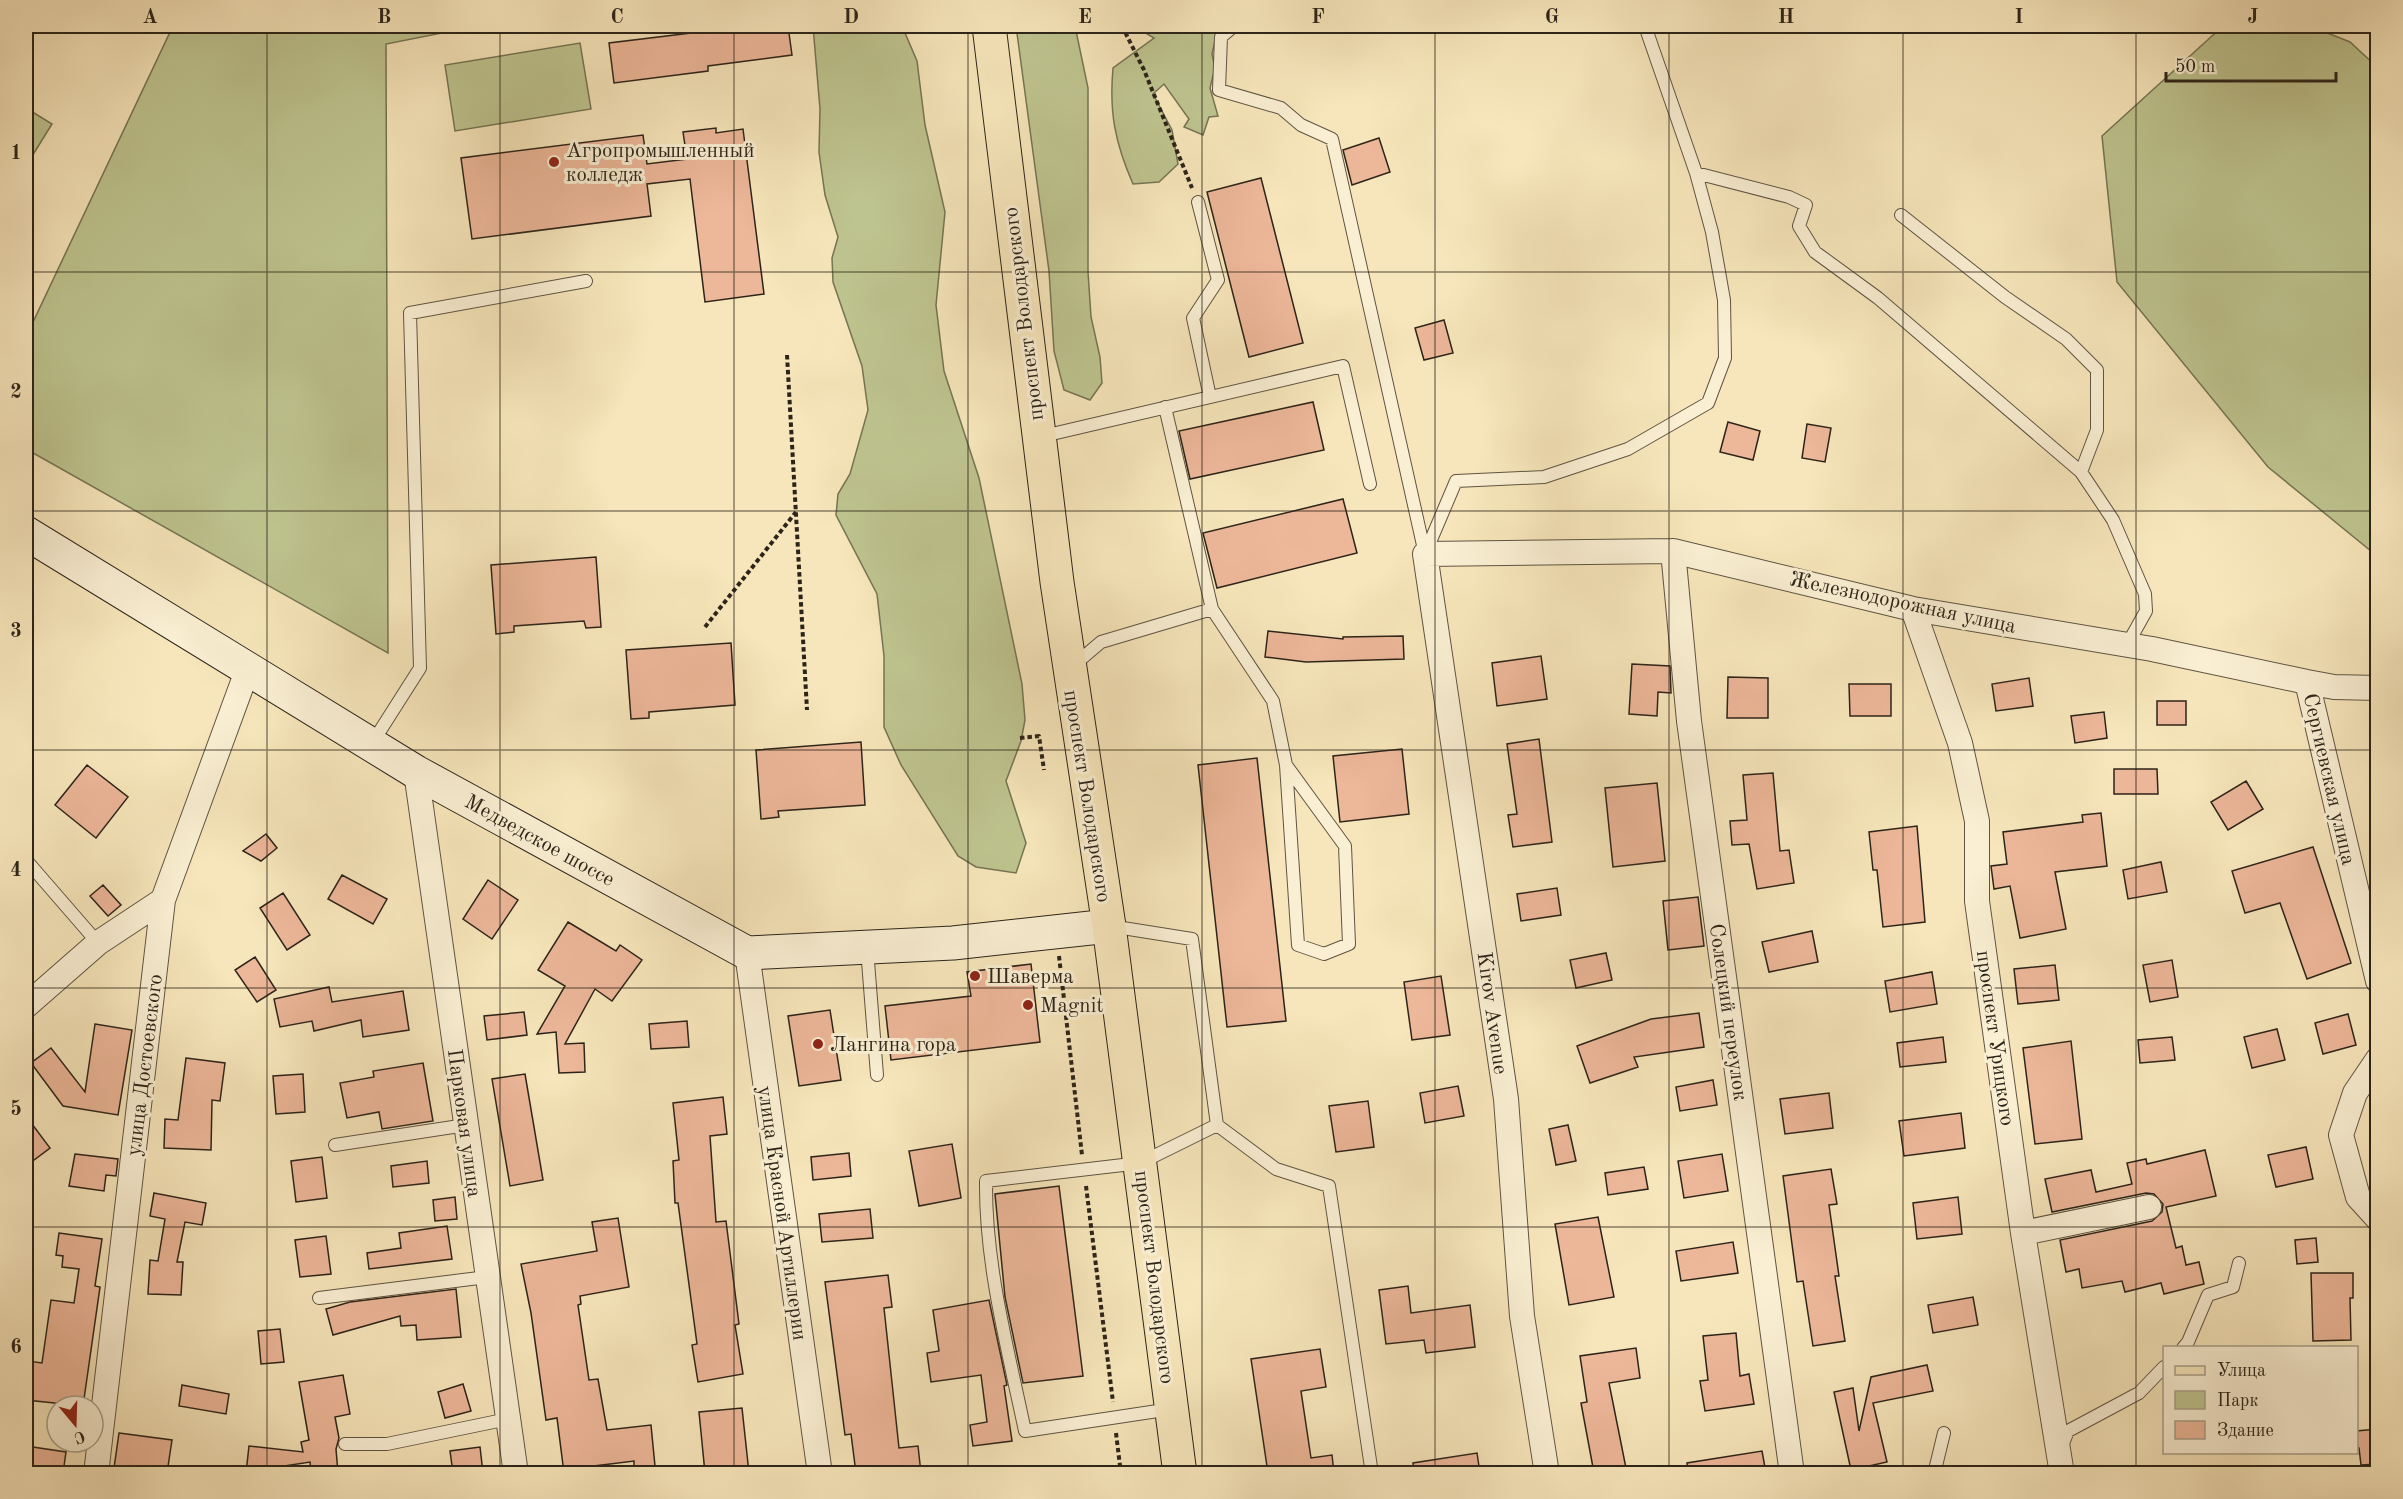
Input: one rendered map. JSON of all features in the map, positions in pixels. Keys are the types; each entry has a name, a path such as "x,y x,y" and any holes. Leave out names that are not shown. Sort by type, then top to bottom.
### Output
{"main road":[{"name":"проспект Володарского","path":"988,26 1038,438 1069,670 1109,926 1180,1473"},
{"name":"Медведское шоссе","path":"26,533 371,746 747,953"},
{"path":"747,953 866,945 953,943 1109,926"}],"street":[{"name":"Железнодорожная улица","path":"1425,554 1672,551 1913,609 2127,645 2334,687 2378,688"},
{"name":"Солецкий переулок","path":"1672,551 1691,733 1792,1473"},
{"name":"Kirov Avenue","path":"1425,554 1506,1099 1522,1316 1547,1473"},
{"name":"проспект Урицкого","path":"1913,609 1960,742 1977,821 1977,902 2023,1233 2061,1463"},
{"name":"улица Достоевского","path":"96,1473 163,900 247,670"},
{"name":"Сергиевская улица","path":"2307,682 2378,981"},
{"name":"Парковая улица","path":"416,772 516,1473"},
{"path":"26,1006 98,943 163,900"},
{"name":"улица Красной Артиллерии","path":"747,953 820,1473"},
{"path":"2378,1059 2355,1093 2341,1135 2358,1197 2378,1219"},
{"path":"2023,1233 2149,1207"}],"lane":[{"path":"1234,26 1221,37 1220,90 1281,108 1301,125 1332,139 1425,554"},
{"path":"1425,554 1456,481 1544,477 1628,449 1708,403 1725,358 1724,300 1712,232 1696,173 1645,26"},
{"path":"1696,173 1789,197 1806,206 1798,226 1815,252 1878,298 2081,472 2113,520 2145,594 2146,611 2127,645"},
{"path":"1198,202 1218,280 1193,318 1210,397"},
{"path":"1901,215 2005,297 2066,339 2097,370 2097,430 2081,472"},
{"path":"371,746 420,668 410,313 586,281"},
{"path":"1038,438 1343,366 1370,484"},
{"path":"1166,407 1212,609 1273,701 1286,765 1298,945 1324,954 1349,944 1345,846 1286,765"},
{"path":"1069,670 1101,642 1212,609"},
{"path":"26,860 98,943"},
{"path":"1109,926 1192,939 1217,1125 1276,1169 1329,1186 1372,1473"},
{"path":"866,945 877,1075"},
{"path":"335,1145 466,1125"},
{"path":"1172,1409 1025,1431 1006,1341 986,1216 986,1181 1140,1163 1217,1125"},
{"path":"2184,1346 2188,1342 2208,1295 2233,1287 2239,1263"},
{"path":"319,1298 487,1277"},
{"path":"2061,1463 2068,1431 2139,1393 2163,1368"},
{"path":"345,1444 387,1444 508,1419"},
{"path":"1934,1473 1944,1433"}],"path":[{"path":"1122,26 1144,70 1198,202"},
{"path":"787,355 807,710"},
{"path":"705,627 796,512"},
{"path":"1020,738 1039,736 1044,770"},
{"path":"1058,947 1121,1473"}],"green space":[{"path":"165,26 477,26 386,44 388,653 26,449 26,337 170,32"},
{"path":"813,26 902,26 917,61 925,125 945,212 936,305 944,371 979,478 1022,684 1025,720 1021,741 1006,781 1026,843 1016,873 976,867 958,856 901,765 884,727 884,656 877,594 836,515 838,494 850,474 868,410 862,366 833,282 832,258 838,237 825,195 819,152 820,109"},
{"path":"1016,26 1075,26 1088,88 1088,272 1091,317 1100,357 1102,383 1090,400 1064,390 1054,351 1049,271"},
{"path":"1134,26 1224,26 1216,36 1212,54 1215,68 1210,88 1218,116 1209,117 1203,135 1184,127 1189,119 1164,84 1153,94 1172,130 1178,164 1159,182 1133,184 1115,127 1112,84 1113,68 1154,38"},
{"path":"2223,26 2310,26 2350,42 2377,67 2377,556 2268,467 2117,282 2102,136"},
{"path":"580,43 591,109 455,131 445,65"},
{"path":"26,108 52,124 26,166"}],"building":[{"path":"749,26 788,26 792,55 708,66 708,71 614,83 609,43"},
{"name":"Агропромышленный колледж","path":"716,128 716,133 743,129 764,294 705,302 690,179 647,184 651,216 472,239 461,158 643,135 647,164 687,159 683,132"},
{"path":"1379,138 1390,172 1352,185 1343,150"},
{"path":"1261,178 1303,343 1249,357 1207,192"},
{"path":"1444,320 1453,353 1424,360 1415,328"},
{"path":"1313,402 1324,450 1190,479 1179,431"},
{"path":"1728,422 1760,431 1753,460 1720,452"},
{"path":"1807,424 1831,428 1825,462 1802,458"},
{"path":"1343,499 1357,553 1217,588 1203,533"},
{"path":"596,557 601,627 586,628 584,621 514,626 514,632 496,634 491,565"},
{"path":"1268,631 1343,639 1343,637 1403,636 1404,659 1306,662 1265,657"},
{"path":"731,643 735,705 649,712 649,718 631,719 626,650"},
{"path":"1541,656 1547,699 1497,706 1492,663"},
{"path":"1632,664 1670,666 1671,693 1658,692 1657,716 1629,714"},
{"path":"1728,677 1768,678 1768,718 1727,718"},
{"path":"2029,678 2033,706 1996,711 1992,684"},
{"path":"1849,684 1891,684 1891,716 1850,716"},
{"path":"2157,701 2186,701 2186,725 2157,725"},
{"path":"2104,712 2107,738 2075,743 2071,716"},
{"path":"1539,739 1552,842 1513,847 1508,815 1517,814 1507,744"},
{"path":"861,742 865,805 778,811 779,817 761,819 756,750"},
{"path":"1402,749 1409,814 1340,822 1333,756"},
{"path":"1257,758 1286,1021 1227,1027 1198,765"},
{"path":"87,765 128,797 96,838 55,805"},
{"path":"2114,769 2157,769 2158,794 2114,794"},
{"path":"1773,773 1780,851 1789,850 1794,883 1757,889 1749,844 1732,845 1730,821 1747,820 1743,775"},
{"path":"2246,781 2263,809 2228,830 2211,802"},
{"path":"1657,783 1665,861 1613,867 1605,788"},
{"path":"2101,813 2107,866 2055,872 2066,929 2020,938 2010,886 1994,889 1991,866 2007,864 2003,832 2083,822 2082,815"},
{"path":"1917,826 1925,922 1883,927 1877,870 1873,870 1869,832"},
{"path":"266,834 277,848 261,861 243,851"},
{"path":"2313,847 2351,963 2307,979 2280,903 2245,913 2232,871"},
{"path":"2161,862 2167,892 2128,899 2123,870"},
{"path":"342,875 387,899 373,924 328,899"},
{"path":"488,880 518,900 492,939 463,919"},
{"path":"103,885 121,905 108,916 90,896"},
{"path":"1557,888 1561,915 1521,921 1517,894"},
{"path":"283,893 310,935 287,950 260,908"},
{"path":"1698,897 1704,946 1668,950 1663,901"},
{"path":"568,922 616,951 620,945 642,960 612,1001 595,989 565,1044 584,1043 585,1072 559,1073 556,1032 537,1034 565,986 538,970"},
{"path":"1812,931 1818,962 1769,972 1762,942"},
{"path":"1606,953 1612,980 1576,988 1570,960"},
{"path":"255,957 276,990 257,1002 235,970"},
{"path":"2172,960 2178,997 2150,1002 2143,965"},
{"path":"1031,964 1040,1042 891,1060 885,1006 971,996 967,972"},
{"path":"2055,965 2059,1000 2018,1004 2014,969"},
{"path":"1932,972 1937,1004 1890,1012 1885,981"},
{"path":"1441,976 1450,1035 1412,1040 1404,982"},
{"path":"329,987 332,1002 403,991 409,1030 363,1037 361,1020 314,1031 312,1021 280,1027 274,999"},
{"path":"830,1010 841,1080 799,1086 788,1016"},
{"path":"524,1012 527,1035 487,1040 484,1016"},
{"path":"1699,1013 1704,1047 1634,1057 1638,1067 1590,1083 1577,1046 1651,1019"},
{"path":"2348,1014 2356,1045 2323,1054 2315,1023"},
{"path":"687,1021 689,1047 651,1049 649,1024"},
{"path":"95,1024 132,1030 118,1115 63,1106 31,1063 51,1048 85,1092"},
{"path":"2277,1029 2285,1060 2252,1068 2244,1037"},
{"path":"1943,1037 1946,1062 1900,1067 1897,1043"},
{"path":"2172,1037 2175,1060 2140,1063 2138,1040"},
{"path":"2071,1041 2082,1139 2035,1144 2023,1048"},
{"path":"186,1058 225,1063 220,1101 212,1100 211,1150 164,1148 165,1119 178,1120"},
{"path":"423,1063 433,1121 382,1129 379,1112 347,1118 340,1083 374,1077 373,1071"},
{"path":"303,1074 305,1112 276,1114 273,1076"},
{"path":"525,1074 543,1180 510,1186 492,1079"},
{"path":"1713,1080 1717,1105 1680,1111 1676,1087"},
{"path":"1458,1086 1464,1116 1425,1123 1420,1093"},
{"path":"1829,1093 1833,1128 1785,1134 1780,1099"},
{"path":"723,1097 727,1134 710,1136 716,1222 726,1221 739,1324 735,1325 743,1374 698,1382 692,1345 697,1344 678,1203 675,1203 673,1161 679,1160 673,1103"},
{"path":"1368,1101 1374,1147 1336,1152 1329,1106"},
{"path":"1961,1113 1965,1148 1904,1156 1899,1121"},
{"path":"26,1116 50,1148 26,1166"},
{"path":"1568,1125 1576,1161 1556,1165 1549,1129"},
{"path":"952,1144 961,1198 919,1206 909,1151"},
{"path":"2306,1147 2313,1179 2276,1187 2268,1155"},
{"path":"2205,1150 2216,1196 2166,1207 2176,1248 2182,1246 2186,1265 2199,1262 2204,1284 2164,1294 2161,1283 2125,1292 2122,1281 2082,1288 2079,1269 2066,1272 2060,1240 2152,1221 2162,1212 2163,1204 2154,1194 2146,1193 2052,1212 2045,1179 2091,1170 2096,1192 2132,1184 2127,1163 2146,1159 2147,1164"},
{"path":"849,1153 851,1176 813,1180 811,1157"},
{"path":"75,1154 118,1159 116,1176 106,1175 104,1191 69,1186"},
{"path":"1722,1154 1728,1191 1684,1198 1678,1161"},
{"path":"322,1157 327,1198 296,1202 291,1161"},
{"path":"427,1161 429,1183 393,1187 391,1166"},
{"path":"1644,1167 1648,1189 1608,1195 1605,1173"},
{"path":"1831,1169 1837,1204 1829,1205 1839,1276 1835,1276 1845,1341 1813,1346 1803,1281 1797,1282 1783,1176"},
{"path":"1059,1186 1083,1376 1023,1383 1005,1297 995,1194"},
{"path":"154,1193 206,1203 202,1225 185,1222 177,1262 183,1262 181,1295 148,1294 150,1260 158,1261 165,1219 150,1216"},
{"path":"455,1197 457,1219 435,1221 433,1200"},
{"path":"1958,1197 1962,1234 1917,1239 1913,1203"},
{"path":"870,1209 873,1238 822,1242 819,1214"},
{"path":"1598,1217 1614,1297 1569,1305 1555,1224"},
{"path":"618,1218 629,1287 580,1296 581,1304 578,1305 589,1380 598,1379 607,1430 651,1425 655,1466 634,1468 634,1461 586,1467 587,1473 564,1473 557,1418 546,1420 531,1313 521,1264 597,1251 592,1222"},
{"path":"447,1226 452,1259 369,1269 367,1253 401,1248 399,1233"},
{"path":"59,1233 102,1239 95,1286 100,1287 85,1394 45,1394 45,1402 26,1400 28,1361 42,1363 51,1300 74,1303 79,1269 62,1267 63,1256 56,1255"},
{"path":"326,1236 331,1274 300,1277 295,1240"},
{"path":"2316,1238 2318,1262 2297,1264 2295,1240"},
{"path":"1733,1242 1738,1273 1681,1281 1676,1251"},
{"path":"2311,1273 2353,1273 2353,1298 2350,1298 2351,1340 2313,1341"},
{"path":"888,1275 892,1307 884,1308 899,1448 918,1446 921,1473 856,1473 851,1434 845,1435 825,1282"},
{"path":"1408,1286 1411,1313 1470,1305 1475,1347 1426,1353 1424,1340 1386,1344 1379,1290"},
{"path":"456,1289 461,1337 417,1340 416,1325 401,1326 400,1316 333,1335 326,1309 350,1302"},
{"path":"1973,1297 1978,1325 1933,1333 1928,1305"},
{"path":"989,1300 1007,1385 1004,1386 1012,1441 973,1446 970,1425 987,1422 981,1375 931,1382 927,1353 939,1351 933,1310"},
{"path":"280,1329 284,1362 261,1364 258,1331"},
{"path":"1736,1333 1740,1376 1749,1374 1754,1404 1705,1411 1700,1381 1708,1380 1703,1336"},
{"path":"1636,1348 1640,1378 1609,1383 1627,1473 1594,1473 1581,1403 1587,1402 1580,1356"},
{"path":"1320,1349 1326,1387 1301,1391 1311,1458 1332,1455 1334,1473 1268,1473 1251,1359"},
{"path":"1927,1365 1933,1391 1873,1403 1887,1462 1851,1470 1834,1392 1853,1388 1859,1431 1871,1377"},
{"path":"343,1375 350,1414 335,1417 339,1438 336,1449 338,1473 311,1473 310,1462 278,1467 277,1473 246,1473 249,1446 303,1452 301,1442 309,1440 299,1382"},
{"path":"463,1384 471,1411 445,1418 438,1392"},
{"path":"182,1385 229,1394 226,1414 179,1406"},
{"path":"742,1408 749,1473 705,1473 699,1412"},
{"path":"2378,1429 2378,1464 2361,1465 2358,1431"},
{"path":"119,1433 172,1440 167,1473 114,1468"},
{"path":"26,1446 45,1449 45,1454 66,1454 63,1473 26,1473"},
{"path":"480,1447 483,1473 453,1473 450,1451"},
{"path":"1762,1451 1766,1473 1688,1473 1687,1463"},
{"path":"1477,1453 1480,1473 1414,1473 1413,1463"}],"place":[{"name":"Агропромышленный колледж","path":"554,162"},
{"name":"Шаверма","path":"975,976"},
{"name":"Magnit","path":"1028,1005"},
{"name":"Лангина гора","path":"818,1044"}]}
